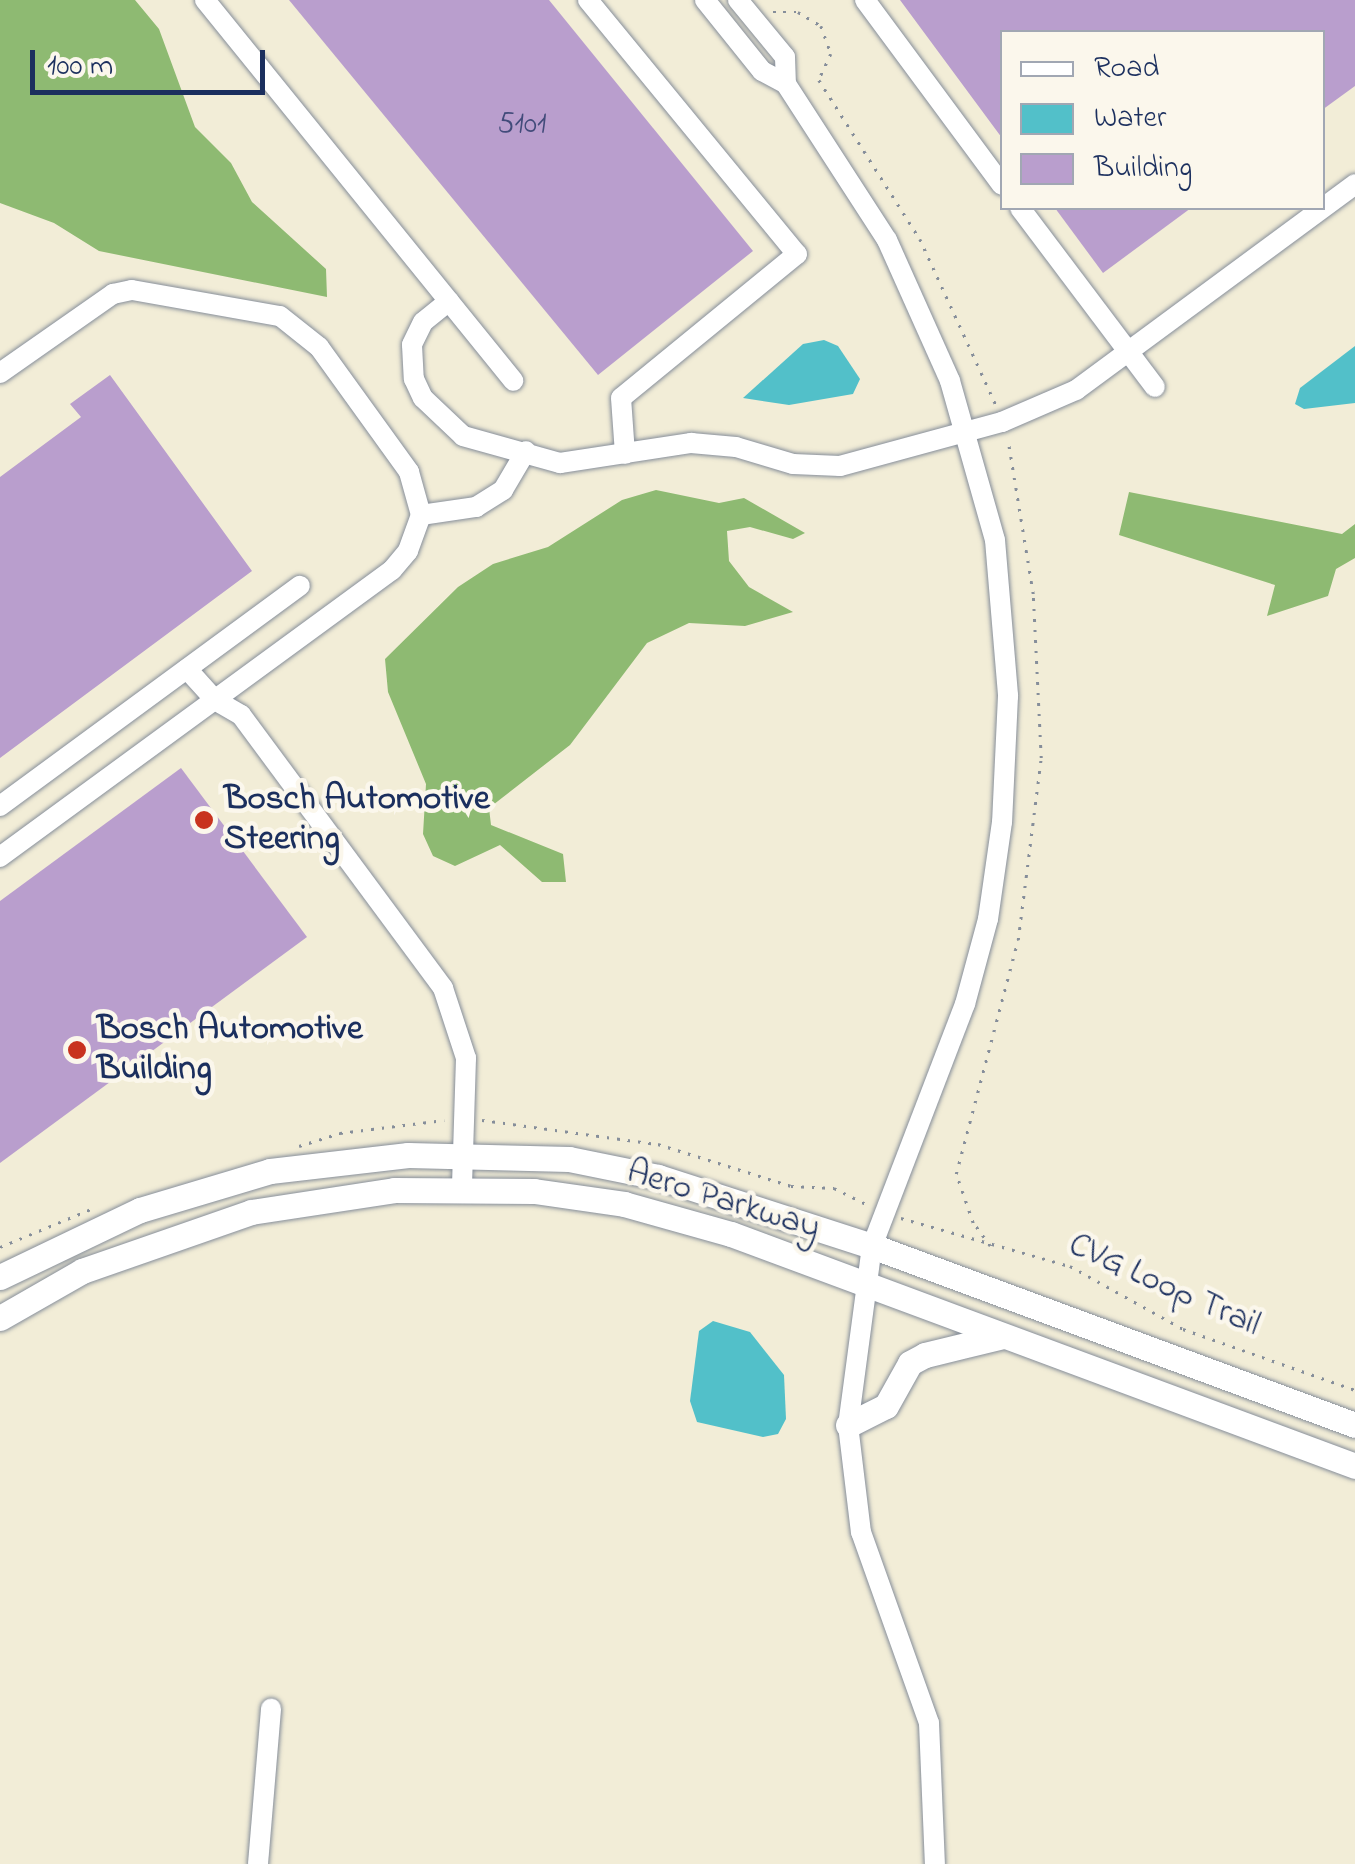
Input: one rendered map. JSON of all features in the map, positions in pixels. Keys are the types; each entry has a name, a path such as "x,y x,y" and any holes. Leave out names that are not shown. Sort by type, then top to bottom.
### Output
{"main road":[{"name":"Aero Parkway","path":"0,1276 140,1210 270,1171 462,1154 569,1159 658,1177 872,1246 1355,1425"},
{"name":"Aero Parkway","path":"0,1318 82,1271 202,1226 300,1201 462,1188 576,1196 666,1214 1006,1335 1355,1466"},
{"path":"848,1425 886,1406 910,1363 925,1354 1006,1335"}],"street":[{"path":"205,0 513,381"},
{"path":"588,0 797,254 621,398 625,454"},
{"path":"704,0 762,71 786,84 887,240 931,334 965,432 994,540 1008,696 1002,822 980,958 872,1246 848,1425 861,1532 929,1723 935,1864"},
{"path":"738,0 785,57 786,84"},
{"path":"865,0 1000,181"},
{"path":"1325,207 1355,184"},
{"path":"1021,210 1155,388"},
{"path":"448,301 422,322 412,346 414,380 463,436 560,463 712,444 793,464 840,466 965,432 1056,401 1129,354 1320,210"},
{"path":"0,373 113,294 132,290 280,316 319,347 409,472 421,515 408,551 392,570 0,857"},
{"path":"421,515 476,508 503,490 526,452"},
{"path":"0,806 300,586"},
{"path":"187,669 214,700 241,715 442,988 466,1058 462,1188"},
{"path":"258,1864 270,1709"}],"path":[{"path":"763,6 798,12 821,26 832,54 820,80 920,240 988,384"},
{"path":"490,1120 658,1144 791,1186 834,1188 845,1197"},
{"name":"CVG Loop Trail","path":"951,1236 1070,1266 1183,1330 1355,1390"}],"green space":[{"path":"0,0 135,0 159,29 195,127 231,163 252,202 326,269 327,297 99,251 54,223 0,203"},
{"path":"656,490 719,503 744,498 805,533 793,539 750,527 727,531 729,561 749,587 793,612 745,626 689,623 647,643 570,745 489,808 491,825 563,854 566,882 542,882 500,845 455,866 433,856 423,834 426,784 388,692 385,659 458,587 493,564 548,547 622,500"},
{"path":"1129,492 1342,534 1355,524 1355,558 1336,569 1328,596 1267,616 1275,585 1119,535"}],"water":[{"path":"824,340 838,346 860,379 853,394 789,405 743,398 803,344"},
{"path":"1355,346 1355,403 1304,409 1295,404 1300,388"},
{"path":"713,1321 750,1332 784,1375 786,1419 778,1434 763,1437 697,1422 690,1401 699,1331"}],"building":[{"path":"289,0 549,0 753,251 598,375"},
{"path":"900,0 1355,0 1355,86 1325,108 1325,30 1000,30 1000,135"},
{"path":"1056,210 1188,210 1103,273"},
{"path":"110,375 252,571 0,758 0,477 81,417 70,404"},
{"name":"Bosch Automotive Building","path":"181,768 307,937 0,1163 0,901"}],"place":[{"name":"Bosch Automotive Steering","path":"204,820"},
{"name":"Bosch Automotive Building","path":"77,1050"}]}
